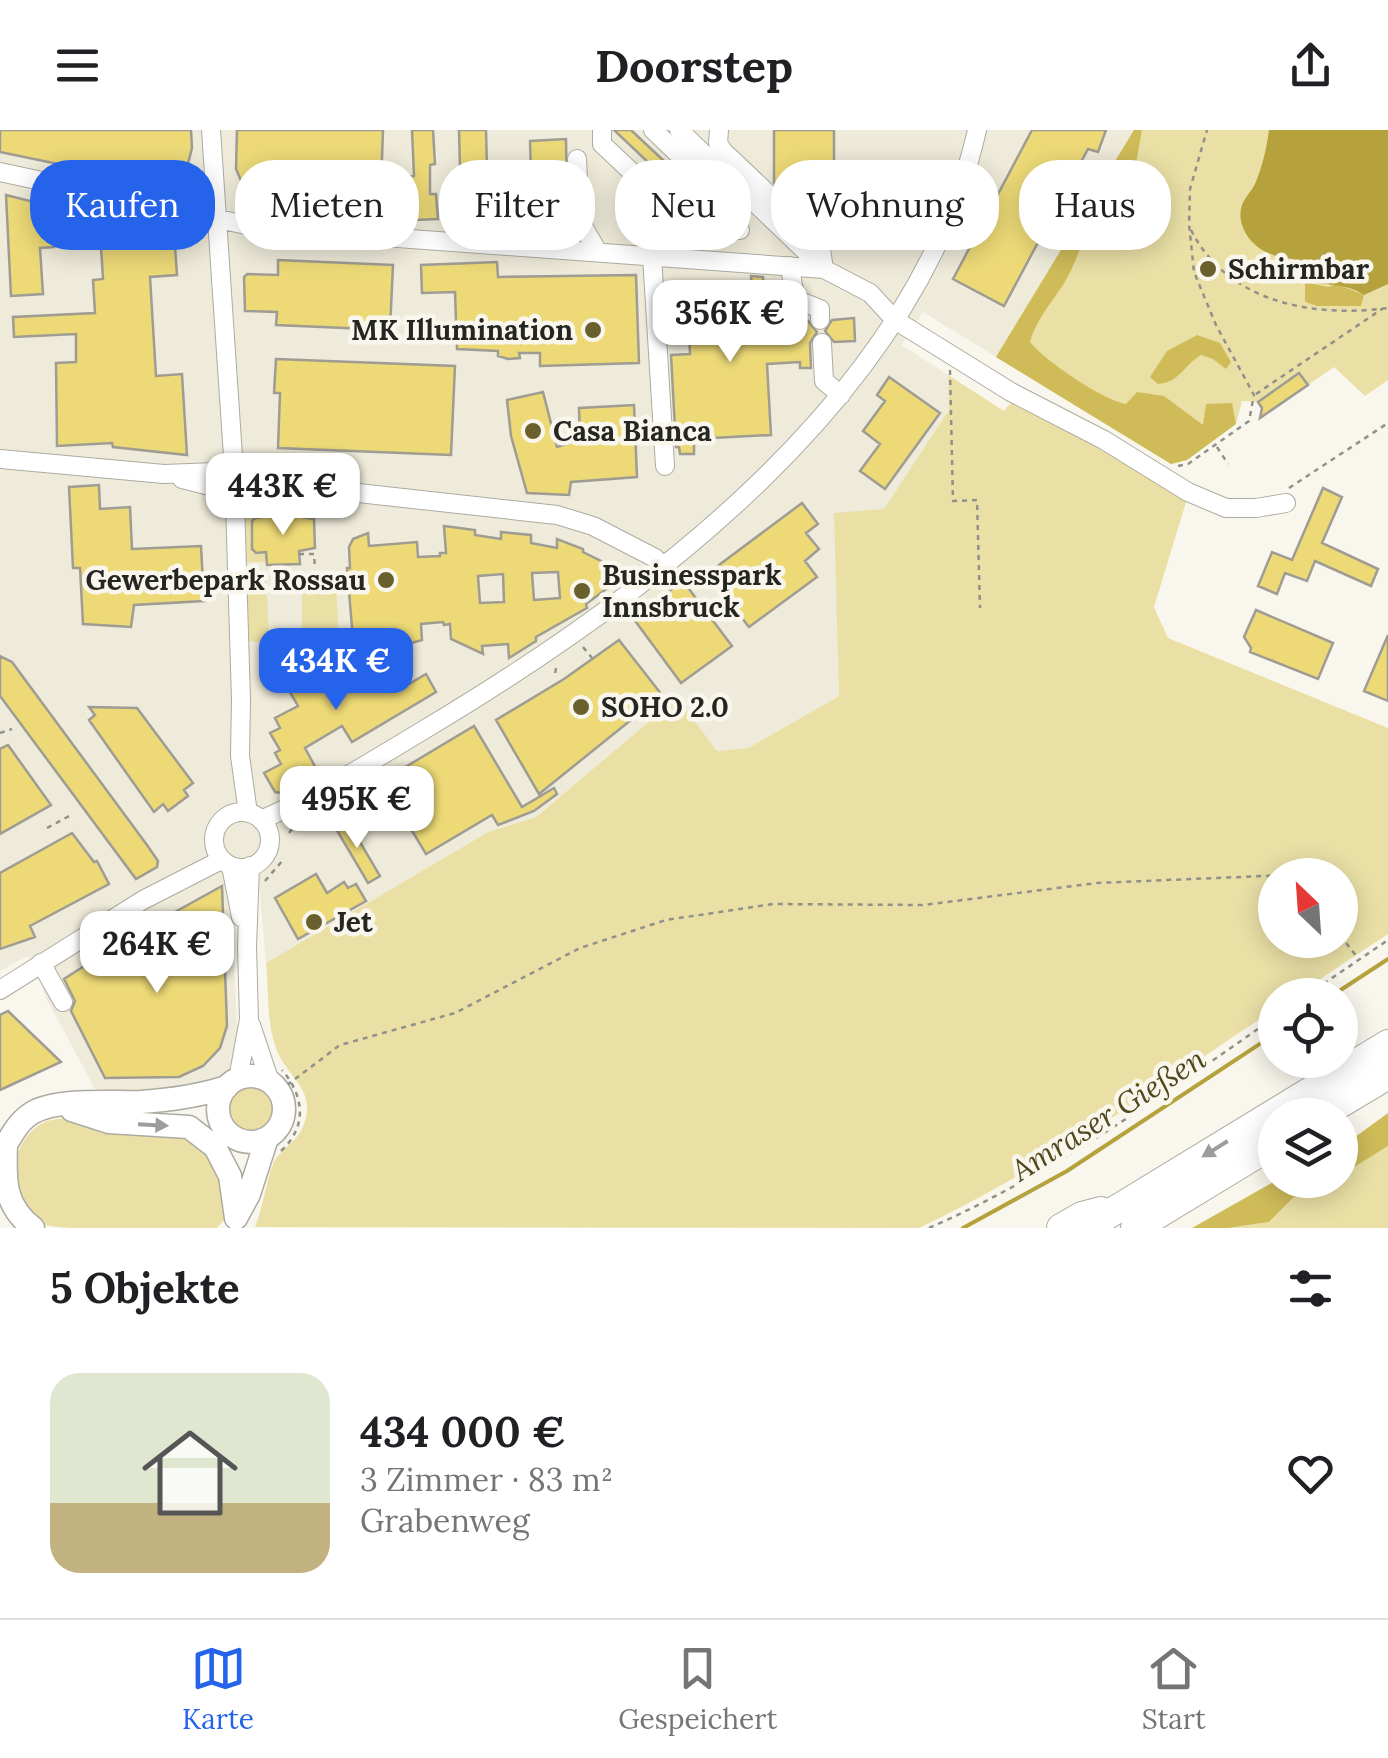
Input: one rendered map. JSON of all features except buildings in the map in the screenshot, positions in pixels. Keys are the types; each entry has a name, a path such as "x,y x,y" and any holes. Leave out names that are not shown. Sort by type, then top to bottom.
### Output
{"highway":[{"path":"1060,1228 1082,1216 1128,1217 1388,1044"},
{"path":"1349,1098 1388,1075"},
{"path":"1086,1228 1128,1217 1258,1152"}],"main road":[{"path":"33,1228 18,1216 6,1193 3,1151 15,1127 34,1112 58,1105 148,1102 202,1095 252,1076 280,1080 283,1119 267,1138 251,1143 225,1127 148,1102"},
{"path":"232,1083 218,1102 225,1127 240,1154 242,1172 232,1223"},
{"path":"58,1105 109,1122 188,1127 215,1147 230,1176 232,1223"},
{"path":"232,1223 250,1194 267,1138"}],"street":[{"path":"0,990 143,900 222,856 250,866 268,851 252,820 240,756 242,699 234,480 211,130"},
{"path":"602,130 602,144 619,160"},
{"path":"653,130 684,160"},
{"path":"679,130 824,269 870,294 895,320 1011,392 1104,440 1188,492 1226,508 1256,508 1281,498"},
{"path":"719,130 718,143 723,151 820,244 824,269"},
{"path":"246,947 218,826 308,806 553,650 726,514 841,395 895,320 938,245 969,162 976,130"},
{"path":"0,172 260,228 824,269"},
{"path":"595,247 598,252"},
{"path":"663,250 665,466"},
{"path":"790,266 795,299 820,309 820,320"},
{"path":"822,342 824,381 841,395"},
{"path":"0,460 295,486 557,515 593,526 663,566"},
{"path":"629,546 646,579"},
{"path":"232,1083 249,1017 246,947 250,866"},
{"path":"0,980 22,968 41,964"},
{"path":"41,964 64,1002"},
{"path":"229,1015 249,1017"},
{"path":"249,1017 280,1080"}],"path":[{"path":"1168,468 1188,464 1249,421 1254,394 1216,325 1194,272 1188,224 1190,190 1207,130"},
{"path":"1188,224 1203,254 1223,274 1268,297 1309,310 1388,308"},
{"path":"1254,394 1382,309"},
{"path":"958,359 949,372 953,502 977,500 980,608"},
{"path":"1281,498 1388,423"},
{"path":"1216,446 1228,464"},
{"path":"286,517 327,514"},
{"path":"300,554 314,554 316,568"},
{"path":"582,646 592,658"},
{"path":"554,673 557,664"},
{"path":"0,733 12,728"},
{"path":"289,834 308,806"},
{"path":"48,828 71,815"},
{"path":"263,886 283,860"},
{"path":"280,1080 340,1045 440,1019 580,948 666,920 773,904 924,905 1097,883 1258,876"},
{"path":"1331,978 1388,940"},
{"path":"929,1228 1028,1178 1258,1029"}],"shaded area":[{"path":"0,130 1134,130 1116,160 1019,160 1019,250 1061,250 996,357 923,312 902,345 948,375 949,410 884,510 835,514 839,696 748,748 716,751 676,699 536,817 488,832 266,963 258,875 231,896 238,1044 233,1063 221,1080 150,1094 95,1089 28,956 0,971"},
{"path":"1134,130 1388,130 1388,380 1365,396 1334,367 1308,385 1299,373 1258,402 1242,401 1236,424 1187,460 1171,464 996,357 1061,250 1171,250 1171,160 1116,160"},
{"path":"1134,130 1142,130 1137,160 1116,160"},
{"path":"1269,130 1388,130 1388,284 1364,295 1343,286 1305,282 1309,266 1264,251 1248,237 1241,212 1260,171"},
{"path":"1061,250 1079,250 1030,342 1075,379 1116,401 1126,404 1137,392 1164,396 1203,425 1206,404 1232,403 1236,424 1187,460 1171,464 996,357"},
{"path":"1305,282 1328,287 1337,284 1364,295 1361,306 1317,306 1305,302"},
{"path":"1197,335 1220,343 1231,362 1226,369 1201,355 1165,383 1158,384 1150,377 1167,351"},
{"path":"948,375 1004,411 1013,400 1187,499 1154,607 1168,638 1388,728 1388,934 1358,954 1358,858 1258,858 1258,958 1352,958 1322,978 1258,978 1258,1020 1057,1153 919,1228 255,1227 275,1160 299,1133 307,1109 304,1094 275,1045 266,963 488,832 536,817 677,698 717,751 748,748 839,696 834,513 884,509 949,410"},
{"path":"266,497 311,500 312,513 255,518 252,549 256,553 266,552 267,562 244,562 246,516"},
{"path":"336,577 339,650 247,641 245,581 266,580 269,634 302,645 302,587 334,586"},
{"path":"251,1087 267,1094 274,1110 267,1126 251,1133 235,1126 228,1110 235,1094"},
{"path":"1388,1113 1388,1146 1358,1165 1358,1135"},
{"path":"71,1117 199,1122 224,1144 237,1170 239,1184 229,1214 217,1228 46,1225 22,1204 16,1189 17,1157 33,1130 47,1121"},
{"path":"1388,1146 1388,1228 1228,1228 1269,1222 1293,1198 1358,1198 1358,1165"},
{"path":"1258,1191 1258,1198 1293,1198 1269,1222 1192,1228"}],"waterway":[{"name":"Amraser Gießen","path":"1358,979 1388,959"},
{"name":"Amraser Gießen","path":"963,1228 1067,1171 1258,1045"}],"place":[{"name":"Schirmbar","path":"1208,269"},
{"name":"MK Illumination","path":"593,330"},
{"name":"Casa Bianca","path":"533,431"},
{"name":"Gewerbepark Rossau","path":"386,580"},
{"name":"Businesspark Innsbruck","path":"582,591"},
{"name":"SOHO 2.0","path":"581,707"},
{"name":"Jet","path":"314,922"}]}
